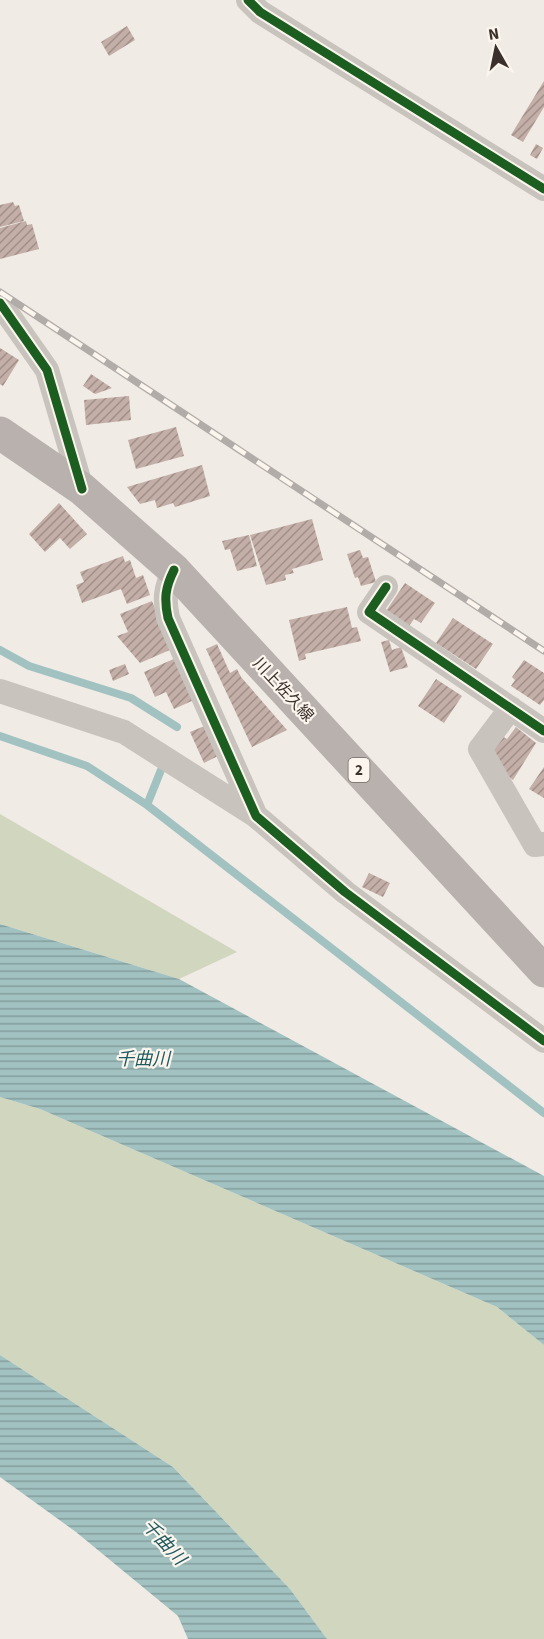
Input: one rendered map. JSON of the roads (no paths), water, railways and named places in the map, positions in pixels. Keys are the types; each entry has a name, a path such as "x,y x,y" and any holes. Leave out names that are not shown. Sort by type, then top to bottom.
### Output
{"main road":[{"name":"川上佐久線","path":"0,433 82,489 174,570 544,971"}],"street":[{"path":"248,0 260,12 544,189"},
{"path":"0,303 47,370 82,489"},
{"path":"174,570 166,586 164,603 168,618 256,816"},
{"path":"386,587 369,612 544,731"},
{"path":"0,691 124,732 256,816 345,892 434,961 544,1041"},
{"path":"511,708 480,748 535,845 544,844"}],"water":[{"name":"千曲川","path":"0,924 179,979 544,1176 544,1345 497,1307 40,1109 0,1097"},
{"name":"千曲川","path":"0,1355 173,1467 290,1589 327,1639 188,1639 178,1616 76,1532 0,1477"}],"waterway":[{"path":"0,650 29,666 131,698 177,727"},
{"path":"0,736 87,766 147,805 544,1113"},
{"path":"147,805 161,770"}],"railway":[{"path":"0,292 544,651"}]}
